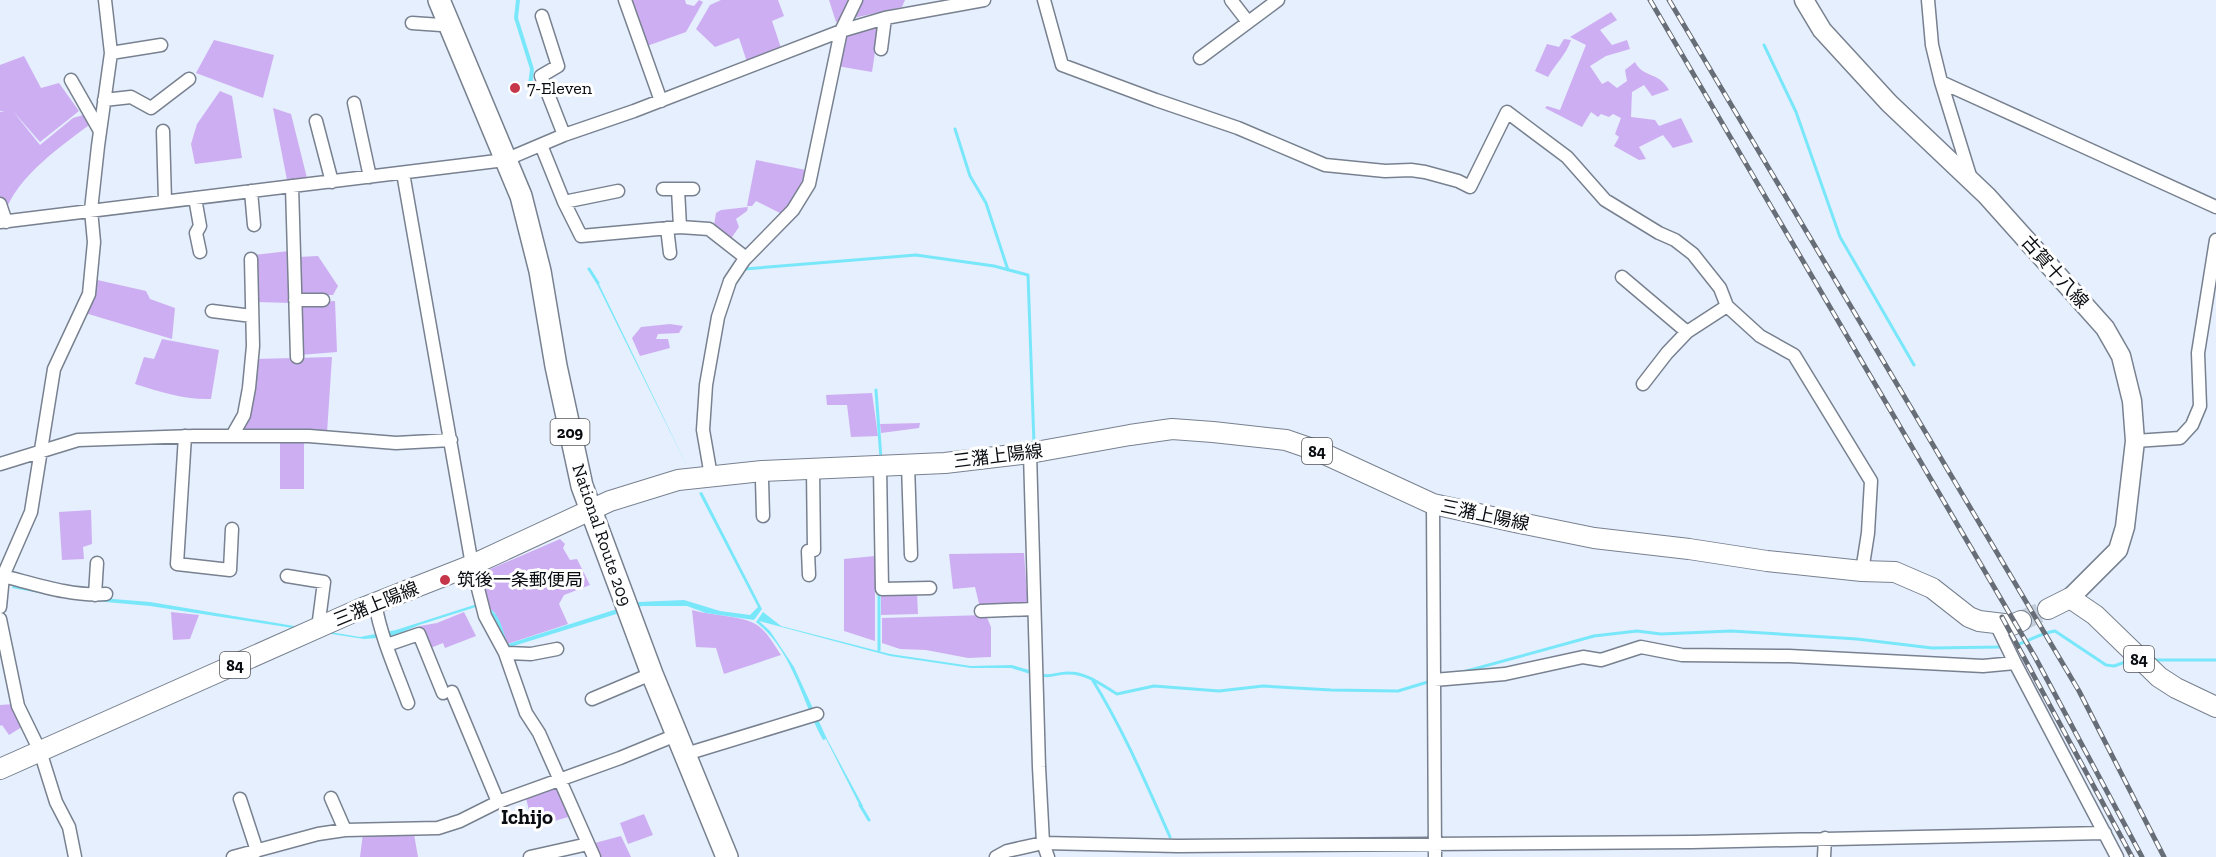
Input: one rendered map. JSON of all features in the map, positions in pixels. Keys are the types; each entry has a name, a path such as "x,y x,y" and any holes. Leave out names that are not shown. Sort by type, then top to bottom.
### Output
{"highway":[{"name":"National Route 209","path":"439,0 520,196 531,234 582,486 676,735 686,754 727,857"}],"main road":[{"name":"古賀十八線","path":"1804,0 1822,30 1889,103 1971,180 2105,328 2121,356 2132,401 2134,441 2125,527 2118,550 2070,598"},
{"name":"三潴上陽線","path":"0,769 375,603 472,565 591,510 627,495 678,480 762,471 945,463 1030,453 1172,429 1286,440 1318,451 1433,504 1594,538 1767,561 1895,573 1932,588 1969,617 1979,621 2012,625 2021,621"},
{"path":"2048,609 2070,598"},
{"name":"84","path":"2070,598 2095,615 2159,677 2176,688 2216,707"}],"street":[{"path":"0,607 3,576 31,512 54,369 89,294 94,242 91,210 111,52 105,0"},
{"path":"625,0 661,101"},
{"path":"711,476 704,430 706,385 718,317 730,281 746,258 793,210 809,184 841,31 856,0"},
{"path":"0,204 3,222 505,160 564,135 661,101 841,31 885,18 984,0"},
{"path":"1044,0 1062,65 1238,128 1325,165 1425,172 1458,181 1470,188 1507,112 1567,157 1605,200 1659,233 1675,240 1693,254 1720,288 1727,306 1760,336 1794,355 1828,413 1865,467 1871,481 1868,533 1862,571"},
{"path":"1231,0 1248,22"},
{"path":"1200,58 1278,0"},
{"path":"1928,0 1932,45 1971,180"},
{"path":"542,16 558,66 541,76 564,135"},
{"path":"881,49 885,18"},
{"path":"412,23 441,26"},
{"path":"111,52 161,45"},
{"path":"104,100 131,97 151,108 189,79"},
{"path":"70,80 100,131"},
{"path":"1941,82 2216,207"},
{"path":"354,103 370,177"},
{"path":"316,121 332,182"},
{"path":"163,131 165,201"},
{"path":"541,145 564,202 581,236 673,228 709,229 746,258"},
{"path":"403,173 472,565 485,616 505,653 526,713 539,733 594,857"},
{"path":"292,186 297,357"},
{"path":"663,189 693,189"},
{"path":"670,253 678,189"},
{"path":"251,191 254,225"},
{"path":"564,202 618,191"},
{"path":"195,198 200,226 196,233 200,252"},
{"path":"2134,441 2180,438 2193,426 2200,406 2198,353 2216,240"},
{"path":"232,436 244,415 249,388 253,346 251,259"},
{"path":"1622,277 1687,332"},
{"path":"295,300 323,300"},
{"path":"1642,384 1687,332 1727,306"},
{"path":"212,311 252,316"},
{"path":"0,464 78,440 185,436 309,436 396,443 451,440"},
{"path":"185,436 177,564 230,570 232,529"},
{"path":"1030,453 1043,843 1047,857"},
{"path":"908,465 911,555"},
{"path":"880,466 886,536 882,589 930,588"},
{"path":"809,575 804,551 814,550 813,469"},
{"path":"762,480 763,516"},
{"path":"1433,504 1435,857"},
{"path":"3,576 57,589 100,594 97,563"},
{"path":"287,576 324,582 318,628"},
{"path":"375,603 380,631 408,704"},
{"path":"981,611 1034,609"},
{"path":"0,619 5,668 18,706 40,751 56,802 69,827 75,857"},
{"path":"1996,624 2117,857"},
{"path":"387,645 419,634 498,802"},
{"path":"1434,680 1505,674 1583,657 1600,660 1641,647 1682,655 1789,656 1983,666 2015,663"},
{"path":"505,653 531,654 557,649"},
{"path":"592,699 644,677"},
{"path":"686,754 817,714"},
{"path":"233,857 318,834 345,830 438,828 460,821 498,802 676,735"},
{"path":"332,798 345,830"},
{"path":"240,799 257,851"},
{"path":"996,857 1007,850 1043,843 1180,852 1435,844 1692,842 2105,833"},
{"path":"1824,857 1825,838"},
{"path":"530,857 588,844"}],"shaded area":[{"path":"631,0 685,0 686,4 694,6 699,0 703,2 686,32 647,46"},
{"path":"721,0 778,0 784,16 772,21 781,48 747,62 739,38 715,47 696,29 710,5"},
{"path":"829,0 905,0 902,7 836,22"},
{"path":"1611,12 1617,20 1600,30 1612,45 1627,40 1630,49 1606,56 1590,66 1602,84 1608,81 1617,88 1627,81 1625,70 1635,62 1642,70 1660,80 1669,90 1652,96 1644,85 1632,92 1631,117 1655,120 1659,126 1681,118 1693,142 1673,148 1663,135 1639,147 1646,159 1639,160 1614,146 1619,137 1615,134 1621,118 1613,114 1609,117 1601,114 1598,117 1591,112 1582,127 1545,108 1547,106 1560,110 1586,45 1570,37"},
{"path":"879,26 872,72 837,66 846,35"},
{"path":"1564,39 1571,40 1548,77 1535,71 1547,44 1559,47"},
{"path":"214,40 274,55 263,98 196,73"},
{"path":"24,56 41,88 59,83 79,111 40,142 12,110 40,145 73,118 90,113 96,120 56,150 30,174 10,200 4,215 0,216 0,112 5,111 0,111 0,65"},
{"path":"220,91 232,96 242,158 195,164 191,144 197,124"},
{"path":"273,108 291,114 307,178 287,180"},
{"path":"756,160 806,170 803,184 782,214 756,201 752,206 747,206"},
{"path":"748,207 747,211 736,219 739,227 730,240 714,225 716,213 721,210"},
{"path":"289,251 291,303 257,302 254,255"},
{"path":"318,256 338,286 333,295 299,296 298,257"},
{"path":"93,279 146,291 150,299 175,308 172,339 85,313"},
{"path":"335,301 337,352 300,355 299,303"},
{"path":"670,324 683,326 679,333 658,334 656,339 668,339 670,348 640,356 632,338 641,327"},
{"path":"162,339 219,350 211,399 182,397 135,384 144,357 154,359"},
{"path":"332,357 327,433 242,432 248,414 255,359"},
{"path":"872,393 878,436 851,437 847,405 827,405 826,395"},
{"path":"920,423 919,428 881,433 880,424"},
{"path":"280,440 304,440 304,489 280,489"},
{"path":"91,510 92,544 83,547 84,559 62,560 59,512"},
{"path":"560,539 565,544 563,548 570,560 577,559 590,585 564,595 559,604 568,624 507,644 495,613 484,603 479,574"},
{"path":"1024,553 1028,606 980,608 975,587 953,589 949,554"},
{"path":"875,556 875,641 844,631 844,559"},
{"path":"881,593 917,593 918,614 881,615"},
{"path":"692,610 738,618 755,624 767,634 781,655 724,674 716,648 696,647"},
{"path":"171,612 199,615 190,639 173,640"},
{"path":"464,612 476,636 445,648 443,643 428,649 420,626 437,623"},
{"path":"986,615 991,627 991,657 968,658 926,650 900,649 882,643 882,618"},
{"path":"14,704 25,725 9,735 2,725 0,726 0,705"},
{"path":"558,785 572,816 533,827 525,794"},
{"path":"644,814 653,835 628,844 620,823"},
{"path":"363,833 414,834 418,857 360,857"},
{"path":"621,836 631,857 597,857 591,844"}],"water":[{"path":"516,0 520,0 518,18 534,69 532,88 528,85 530,69 514,18"},
{"path":"596,282 598,282 688,468"},
{"path":"702,492 762,609 754,620 706,613 687,606 642,606 507,648 493,616 489,611 476,607 419,625 391,637 364,639 150,606 73,599 12,588 13,584 101,598 150,602 360,637 396,630 477,604 495,613 508,644 639,602 684,600 720,611 750,615 758,607 699,493"},
{"path":"763,612 781,626 890,654 971,666 1012,665 1043,674 1043,678 1011,668 971,668 890,656 759,621 770,631 794,667 827,739 863,806 861,808 826,739 823,740 815,725 788,662 769,634 756,622"}],"waterway":[{"path":"1764,45 1796,112 1840,237 1914,365"},
{"path":"955,129 970,176 986,203 1008,270"},
{"path":"745,269 916,255 994,266 1028,275 1034,444"},
{"path":"589,269 598,283"},
{"path":"876,390 881,459"},
{"path":"879,594 879,650"},
{"path":"1463,672 1594,636 1637,631 1661,634 1731,631 1857,639 1932,648 2002,647"},
{"path":"2012,646 2055,631 2106,665 2114,666 2131,660"},
{"path":"2152,660 2216,660"},
{"path":"1041,675 1065,673 1082,675 1117,694 1154,686 1219,691 1263,686 1398,691 1431,681"},
{"path":"1092,679 1124,737 1170,837"},
{"path":"860,805 869,820"}],"tunnel":[{"path":"2021,621 2048,609"}],"railway":[{"path":"1650,0 2035,657 2142,857"},
{"path":"1669,0 2079,691 2164,857"},
{"path":"2002,617 2132,857"}],"place":[{"name":"7-Eleven","path":"515,88"},
{"name":"筑後一条郵便局","path":"445,580"}],"district":[{"name":"Ichijo","path":"527,817"}]}
